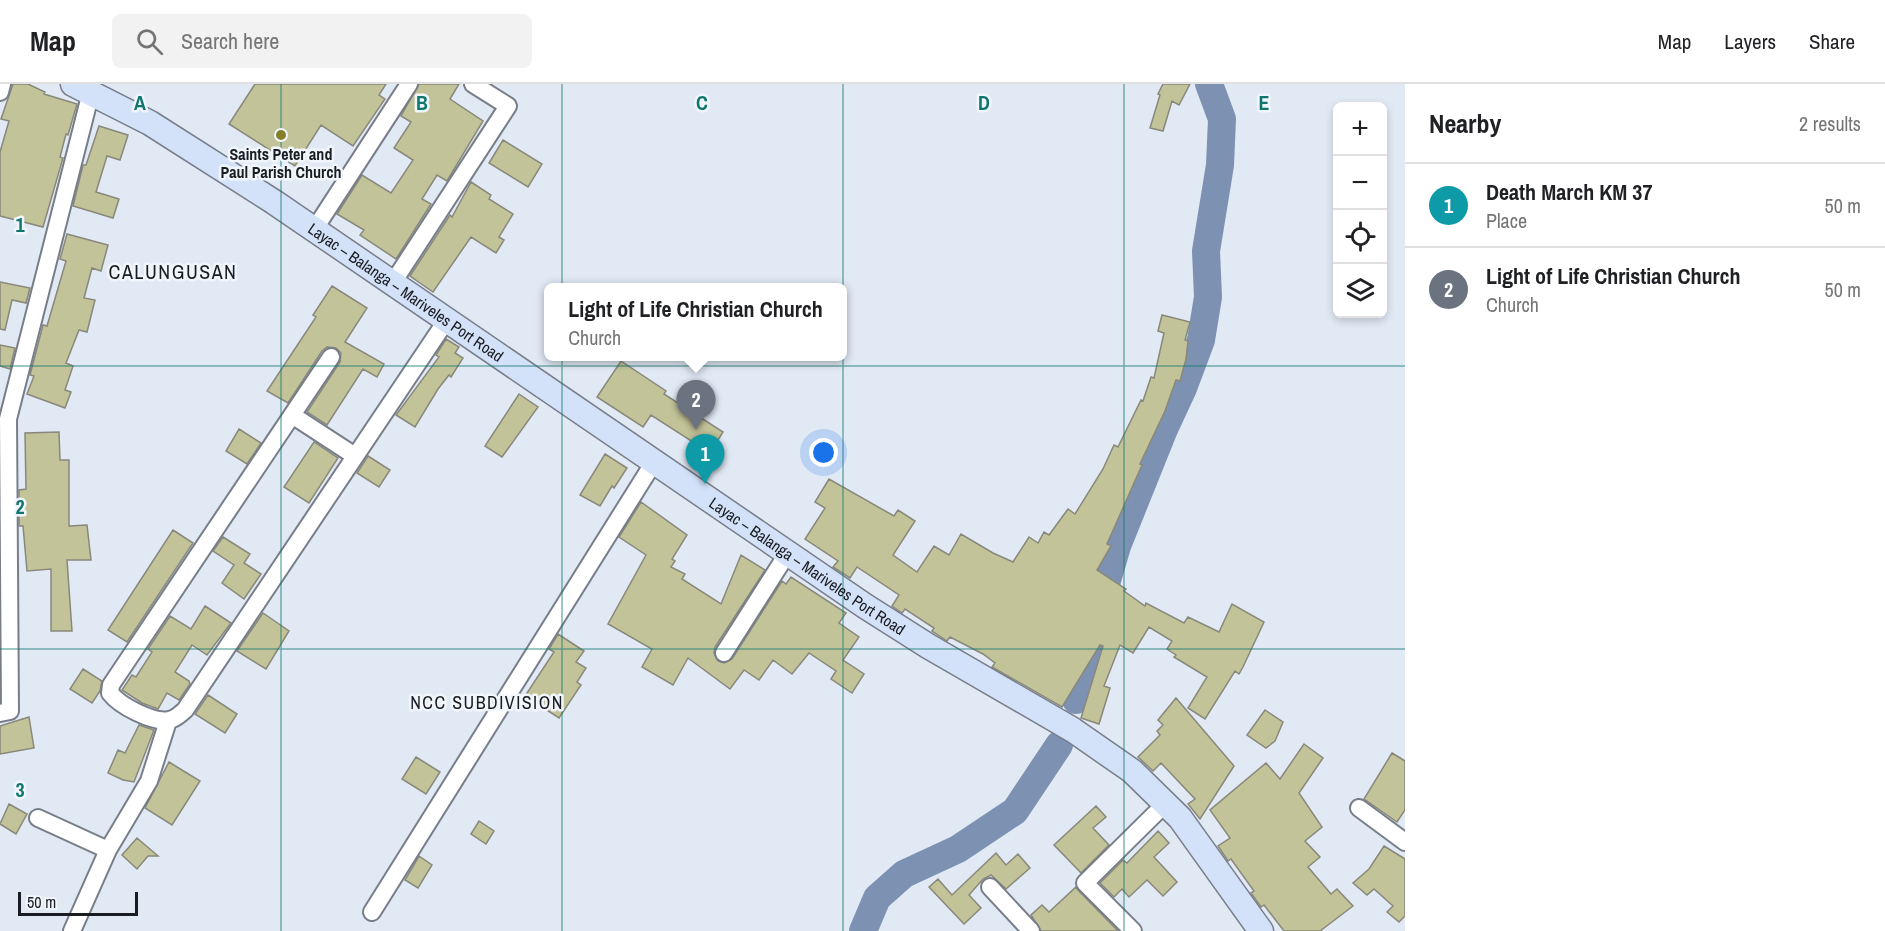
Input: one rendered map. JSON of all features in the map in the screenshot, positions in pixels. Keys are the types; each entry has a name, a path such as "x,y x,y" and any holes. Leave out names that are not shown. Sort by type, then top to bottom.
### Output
{"main road":[{"name":"Layac – Balanga – Mariveles Port Road","path":"82,88 150,123 315,230 787,554 928,646 1095,743 1132,771 1166,803 1194,837 1261,931"}],"street":[{"path":"0,92 2,84"},
{"path":"315,230 410,84"},
{"path":"392,284 508,106 473,84"},
{"path":"0,713 10,711 5,655 4,418 82,88"},
{"path":"72,931 108,850 149,781 161,750 168,721 185,710 446,321"},
{"path":"168,721 154,718 118,700 110,693 110,688 331,357"},
{"path":"292,415 355,456"},
{"path":"372,912 654,462"},
{"path":"724,653 787,554"},
{"path":"1133,931 1085,883 1166,803"},
{"path":"1359,808 1405,842"},
{"path":"38,818 108,850"},
{"path":"990,886 1031,931"}],"building":[{"path":"13,84 28,84 45,92 44,94 77,104 68,135 66,134 60,157 63,158 43,227 0,216 0,152 9,121 1,119"},
{"name":"Saints Peter and Paul Parish Church","path":"255,84 386,84 379,95 385,99 353,146 321,125 295,166 229,124"},
{"path":"419,84 459,84 450,99 483,121 447,181 437,175 422,199 431,204 396,259 360,235 364,230 337,214 362,175 391,193 413,160 394,148 411,122 401,116"},
{"path":"1163,84 1190,84 1179,105 1172,101 1163,131 1150,128 1160,95 1158,94"},
{"path":"99,126 128,135 120,160 107,156 96,192 119,199 113,218 73,206 83,165 86,165"},
{"path":"503,140 542,164 528,187 489,163"},
{"path":"471,182 491,195 489,199 513,214 499,237 504,240 496,253 471,237 433,292 410,276 450,215 452,217"},
{"path":"67,234 108,245 101,271 92,268 84,298 95,300 87,332 79,330 66,363 73,366 65,390 71,392 65,408 27,394 34,376 30,375 43,325 47,326 66,261 60,259"},
{"path":"0,282 30,288 26,303 12,300 5,330 0,329"},
{"path":"332,286 367,308 345,342 384,364 377,377 363,369 327,425 307,412 340,362 341,353 336,348 327,347 322,351 288,403 267,391 316,317 313,315"},
{"path":"1162,315 1190,322 1185,340 1188,341 1186,359 1180,381 1176,380 1165,411 1107,544 1111,546 1097,570 1126,589 1124,591 1145,606 1146,603 1184,623 1188,617 1219,632 1232,604 1264,622 1239,674 1235,671 1205,719 1188,708 1207,677 1174,657 1176,655 1167,649 1172,641 1149,627 1133,653 1120,645 1104,686 1110,688 1099,724 1081,718 1103,646 1100,645 1062,707 992,667 995,663 983,654 950,637 947,641 932,631 934,628 905,609 902,613 892,606 899,595 857,567 850,578 833,567 838,561 805,539 825,508 815,502 829,479 894,516 898,510 915,521 893,555 917,572 934,546 949,555 961,534 1013,562 1029,537 1038,543 1044,532 1049,535 1068,509 1075,514 1103,469 1114,445 1118,447 1141,400 1143,401 1151,377 1154,378 1164,333 1158,331"},
{"path":"446,339 459,347 455,353 463,358 451,377 449,375 438,389 415,427 396,415 439,357 436,355"},
{"path":"0,345 15,348 10,369 0,366"},
{"path":"621,361 666,391 664,394 723,432 710,453 651,415 643,427 597,397"},
{"path":"519,394 538,407 502,457 485,446"},
{"path":"239,429 261,443 247,464 226,451"},
{"path":"59,432 60,460 69,460 69,526 87,525 91,560 67,560 72,631 51,631 51,569 27,571 23,526 19,526 19,490 26,489 25,433"},
{"path":"314,442 338,458 309,503 284,487"},
{"path":"605,454 627,468 614,488 612,486 600,506 580,495"},
{"path":"368,456 390,470 379,487 357,473"},
{"path":"641,502 687,535 672,559 675,561 671,567 685,574 682,579 721,604 741,555 765,570 715,647 714,653 718,661 724,663 732,659 782,581 786,584 791,577 846,613 839,623 859,637 843,660 864,674 852,693 831,679 836,671 809,653 792,674 773,660 759,680 744,670 730,689 688,658 673,685 642,667 652,649 608,624 646,555 619,537"},
{"path":"173,530 193,543 127,642 108,630"},
{"path":"223,537 250,554 244,563 261,574 244,599 222,583 234,565 213,551"},
{"path":"205,606 231,623 207,655 192,645 175,672 190,684 179,700 167,693 158,709 142,703 122,690 132,675 136,677 152,652 148,649 170,616 191,629"},
{"path":"263,613 289,631 266,669 237,651"},
{"path":"558,634 584,651 576,662 586,668 577,682 581,685 559,718 525,696 554,652 549,649"},
{"path":"83,669 102,681 100,691 92,703 70,689"},
{"path":"208,695 237,714 225,733 195,714"},
{"path":"1176,698 1234,766 1200,819 1188,804 1195,799 1161,763 1153,771 1138,757 1160,735 1157,731 1163,725 1158,720"},
{"path":"1265,710 1283,722 1275,741 1266,748 1247,735"},
{"path":"29,717 34,748 0,754 0,726"},
{"path":"139,725 154,730 134,782 123,780 108,773 118,750 125,753"},
{"path":"1304,744 1323,758 1299,793 1322,827 1305,841 1320,857 1308,867 1331,894 1337,889 1353,906 1320,931 1284,931 1264,905 1261,907 1251,893 1254,891 1231,859 1228,861 1218,846 1230,838 1210,810 1266,763 1280,779"},
{"path":"1392,753 1405,761 1405,810 1397,822 1364,799"},
{"path":"416,757 440,772 426,794 402,779"},
{"path":"169,762 200,781 172,825 145,808"},
{"path":"9,804 27,814 16,834 0,824"},
{"path":"1096,806 1106,817 1093,828 1109,845 1081,873 1054,845"},
{"path":"479,821 494,831 486,844 471,834"},
{"path":"1158,831 1169,843 1154,857 1177,882 1163,896 1147,880 1129,897 1122,889 1114,897 1100,883 1123,860 1127,863"},
{"path":"137,838 158,856 148,856 137,869 122,855"},
{"path":"1384,846 1405,859 1405,916 1399,922 1387,912 1393,906 1374,889 1367,895 1353,883 1369,869"},
{"path":"996,853 1006,865 1018,854 1030,868 1006,889 991,875 983,879 969,895 981,908 964,924 929,887 938,879 952,895"},
{"path":"419,856 432,865 418,888 405,880"},
{"path":"1076,887 1118,931 1041,931 1031,915 1042,905 1049,912"}],"waterway":[{"path":"1076,700 1085,656 1117,546 1201,340 1208,297 1206,251 1220,165 1222,119 1209,84"},
{"path":"863,931 877,898 904,874 958,849 1015,811 1059,745"}],"place":[{"name":"Saints Peter and Paul Parish Church","path":"281,135"},
{"name":"Light of Life Christian Church","path":"696,430"},
{"name":"Death March KM 37","path":"705,484"}],"district":[{"name":"CALUNGUSAN","path":"173,272"},
{"name":"NCC SUBDIVISION","path":"487,703"}]}
